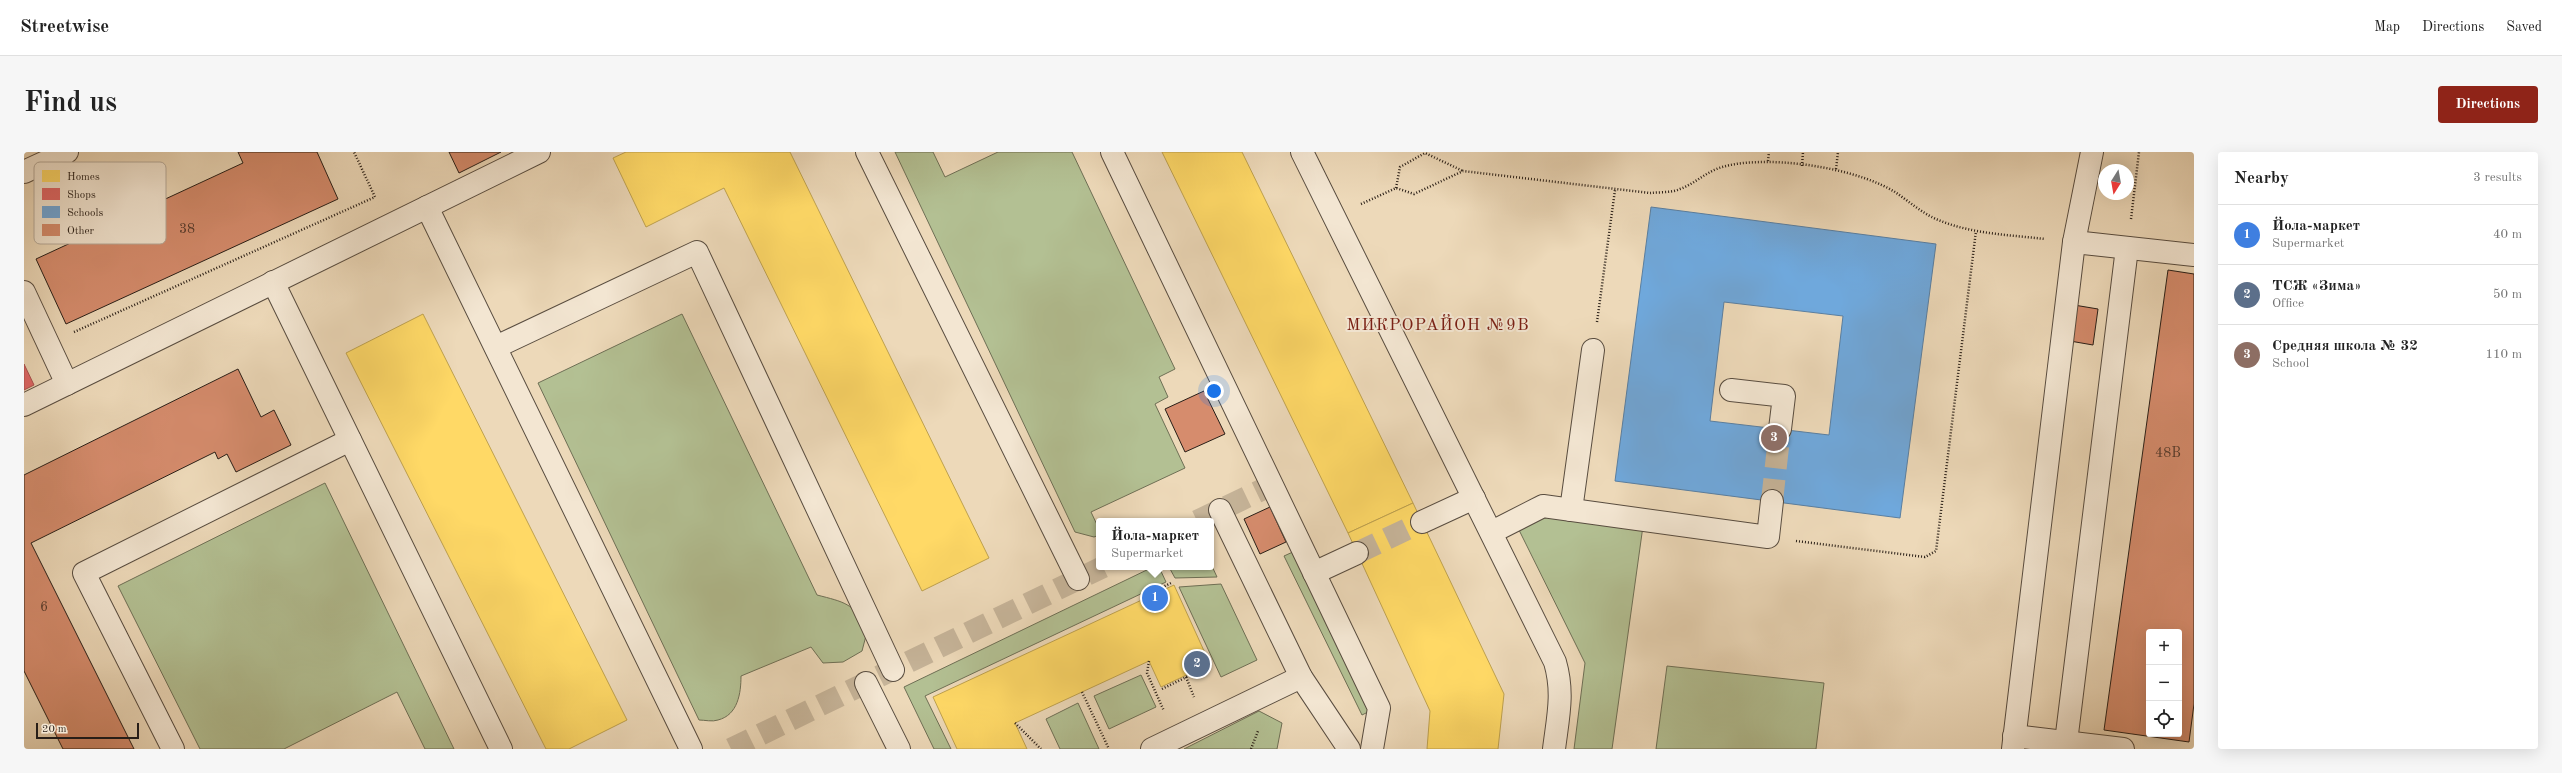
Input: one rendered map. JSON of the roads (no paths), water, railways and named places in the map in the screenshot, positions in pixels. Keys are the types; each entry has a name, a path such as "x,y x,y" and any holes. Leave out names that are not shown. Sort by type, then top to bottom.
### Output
{"lane":[{"path":"46,162 67,152"},
{"path":"24,405 538,152"},
{"path":"867,152 1078,579"},
{"path":"1112,152 1379,708 1372,749"},
{"path":"1302,152 1492,532 1555,662 1561,683 1554,749"},
{"path":"2092,152 2074,242 2014,742 2066,742 2122,749"},
{"path":"24,172 34,167"},
{"path":"428,206 691,749"},
{"path":"2074,242 2194,255"},
{"path":"2066,742 2127,248"},
{"path":"496,347 697,252 893,670"},
{"path":"273,282 501,749"},
{"path":"24,292 67,384"},
{"path":"1570,510 1593,350"},
{"path":"1731,390 1784,396 1780,429"},
{"path":"173,749 84,573 350,440"},
{"path":"1422,522 1474,498"},
{"path":"1492,532 1543,506 1768,537 1772,501"},
{"path":"1220,510 1301,677 1349,749"},
{"path":"1314,573 1357,553"},
{"path":"1152,749 1301,677"},
{"path":"866,683 899,749"}],"tunnel":[{"path":"1772,501 1780,429"},
{"path":"1203,518 1272,485"},
{"path":"1357,553 1422,522"},
{"path":"731,749 1097,570"}],"place":[{"name":"Средняя школа № 32","path":"1774,438"},
{"name":"Йола-маркет","path":"1155,598"},
{"name":"ТСЖ «Зима»","path":"1197,664"}],"district":[{"name":"МИКРОРАЙОН №9В","path":"1438,325"}]}
